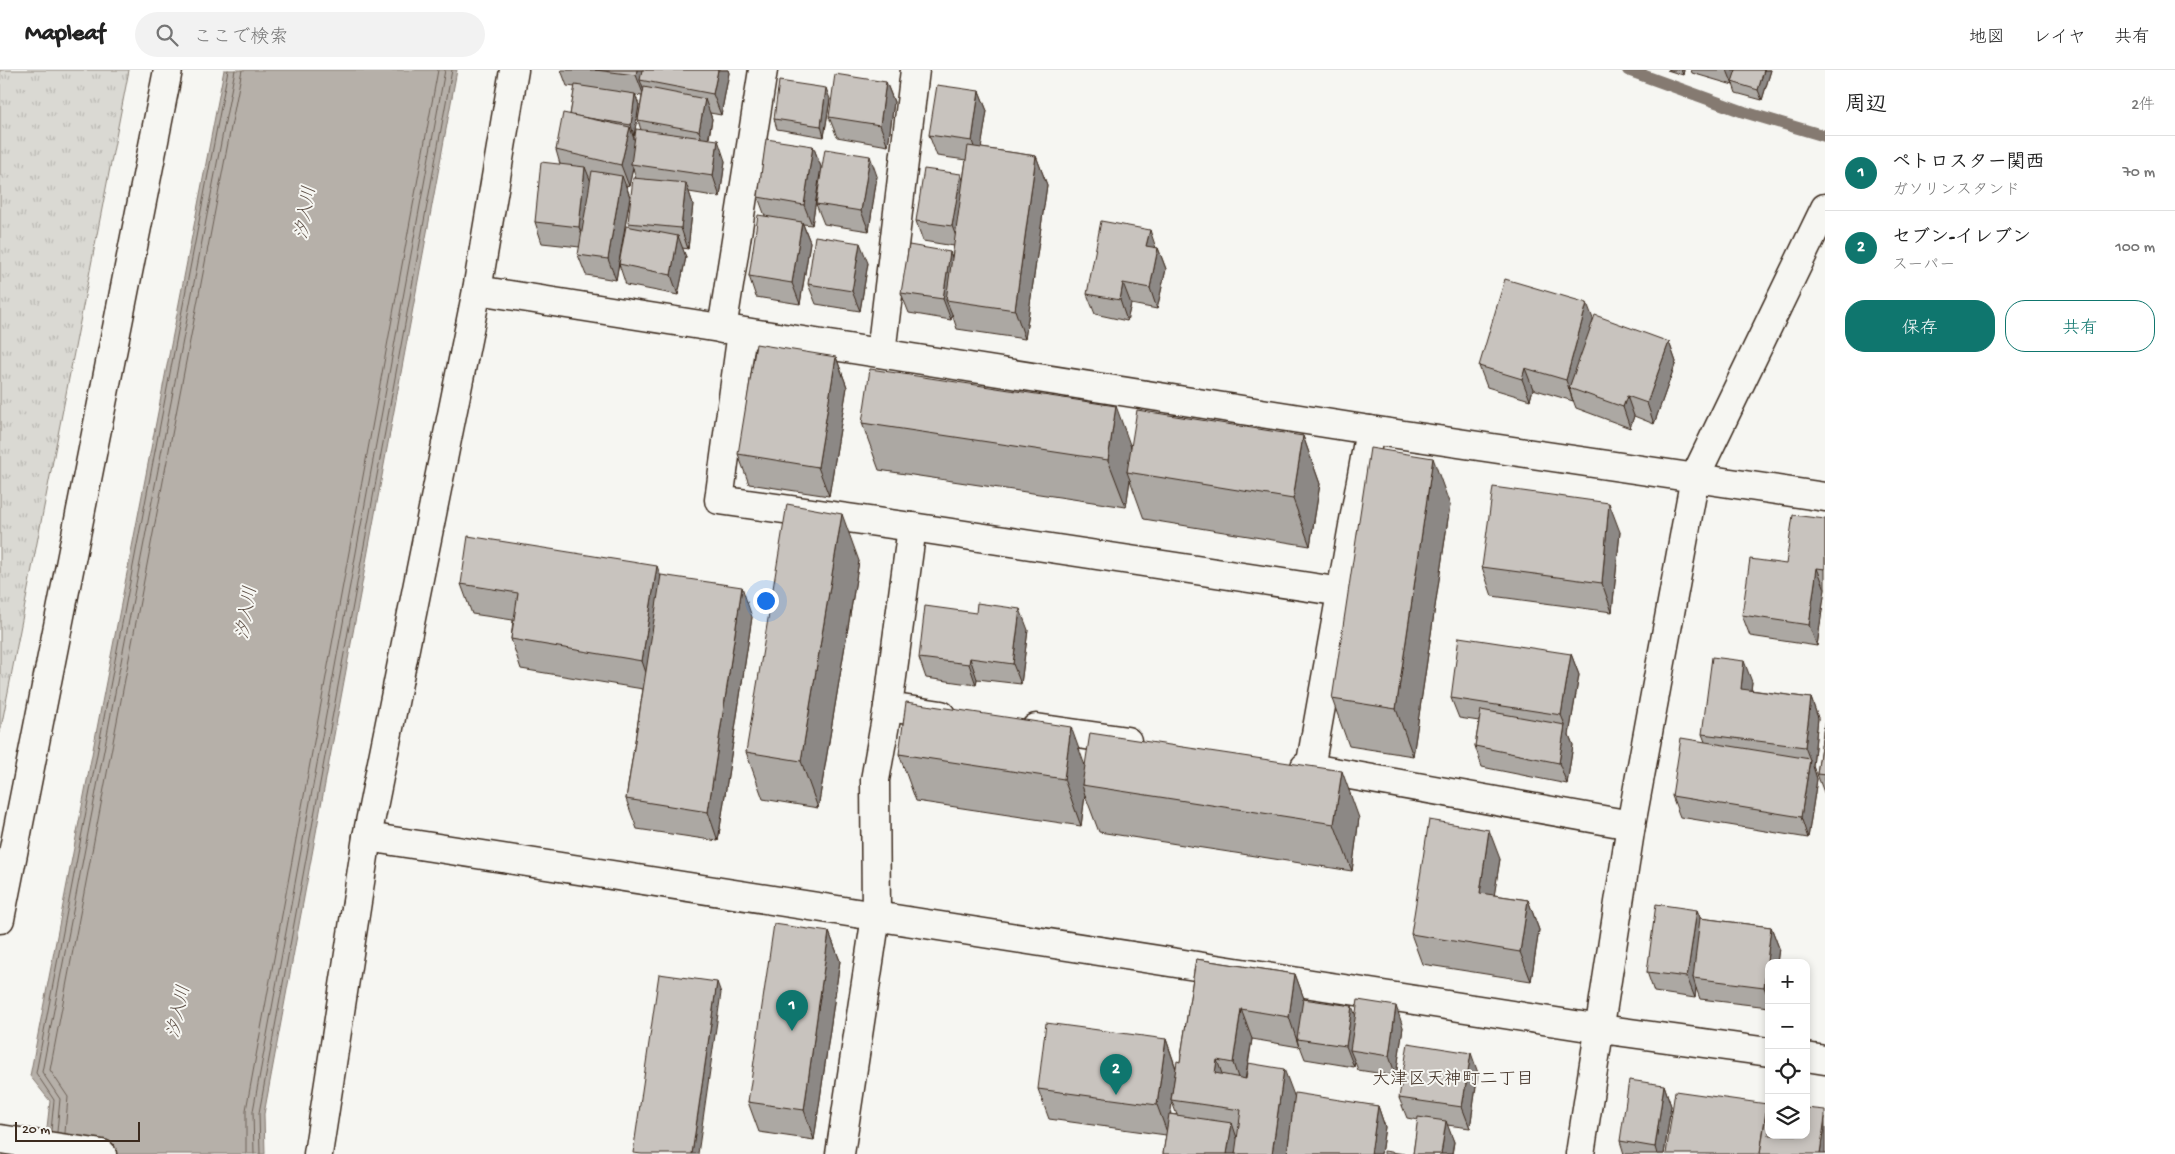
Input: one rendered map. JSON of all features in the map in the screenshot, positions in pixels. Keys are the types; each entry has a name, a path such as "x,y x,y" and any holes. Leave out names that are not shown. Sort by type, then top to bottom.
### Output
{"main road":[{"path":"0,919 168,70"},
{"path":"318,1154 368,837 477,290 514,70"},
{"path":"762,70 732,330 718,500 912,527 1342,592"},
{"path":"881,353 915,70"},
{"path":"1580,1154 1601,1029 1631,825 1695,477 1825,208"},
{"path":"477,290 1370,430 1825,497"},
{"path":"1310,768 1370,430"},
{"path":"840,1154 876,916 875,780 888,707 912,527"},
{"path":"888,707 967,718"},
{"path":"1016,726 1153,745"},
{"path":"1280,763 1631,825"},
{"path":"368,837 1601,1029 1765,1051"},
{"path":"1810,1058 1825,1060"},
{"path":"0,1138 102,1154"}],"green space":[{"path":"0,70 129,70 0,733"}],"water":[{"name":"汐入川","path":"224,70 457,70 264,1114 265,1154 44,1154 50,1101 30,1076"}],"building":[{"path":"595,70 637,70 636,75"},
{"path":"642,70 718,70 713,94 640,80"},
{"path":"1736,70 1764,70 1758,90 1732,82"},
{"path":"835,74 886,82 880,125 829,117"},
{"path":"779,81 826,88 821,126 774,119"},
{"path":"575,85 635,94 631,125 570,115"},
{"path":"937,85 979,91 972,141 929,135"},
{"path":"644,87 705,99 699,131 638,120"},
{"path":"563,113 630,127 621,165 556,150"},
{"path":"636,129 718,140 713,176 631,164"},
{"path":"766,139 813,146 804,205 758,197"},
{"path":"968,146 1036,156 1015,310 946,300"},
{"path":"825,149 870,156 861,211 816,204"},
{"path":"541,162 585,167 579,227 535,222"},
{"path":"924,169 961,174 952,226 916,221"},
{"path":"592,171 622,176 608,259 578,255"},
{"path":"633,178 686,183 681,228 628,223"},
{"path":"758,215 802,222 792,283 749,276"},
{"path":"1101,221 1150,230 1146,246 1158,248 1150,288 1123,283 1120,300 1087,294"},
{"path":"626,226 678,236 671,275 619,264"},
{"path":"815,236 860,243 852,291 808,284"},
{"path":"909,245 950,252 943,299 901,293"},
{"path":"1505,279 1587,303 1566,380 1525,368 1522,379 1479,366"},
{"path":"1595,315 1669,342 1647,403 1627,396 1623,407 1569,388"},
{"path":"756,344 836,357 818,467 738,454"},
{"path":"870,369 1116,406 1108,460 862,423"},
{"path":"1137,410 1303,436 1293,499 1127,472"},
{"path":"1370,448 1433,458 1396,709 1332,699"},
{"path":"1493,487 1609,503 1602,583 1482,567"},
{"path":"787,504 842,514 801,761 746,752"},
{"path":"1793,515 1825,519 1825,569 1817,568 1809,625 1742,615 1750,559 1786,564"},
{"path":"468,536 657,566 642,661 511,639 518,593 461,584"},
{"path":"661,575 742,587 708,812 626,799"},
{"path":"977,603 1020,609 1013,664 970,658 969,664 919,658 925,606 976,613"},
{"path":"1459,637 1571,654 1561,715 1451,698"},
{"path":"1712,657 1744,661 1741,689 1811,698 1805,747 1702,734"},
{"path":"906,702 1071,727 1064,779 899,754"},
{"path":"1481,710 1565,725 1559,763 1475,746"},
{"path":"1825,719 1825,775 1817,774"},
{"path":"1090,733 1342,771 1334,824 1082,785"},
{"path":"1681,738 1810,759 1801,817 1672,796"},
{"path":"1429,820 1489,830 1480,893 1528,900 1520,952 1411,934"},
{"path":"1656,904 1697,910 1687,977 1647,972"},
{"path":"1700,918 1771,927 1767,959 1765,959 1764,987 1693,978"},
{"path":"774,924 829,932 804,1110 748,1102"},
{"path":"1196,959 1295,974 1289,1017 1241,1009 1233,1063 1217,1060 1215,1073 1246,1079 1248,1063 1284,1069 1272,1154 1235,1154 1241,1110 1171,1100 1177,1061 1180,1062"},
{"path":"659,974 717,982 692,1154 633,1153"},
{"path":"1303,999 1352,1006 1346,1046 1297,1039"},
{"path":"1358,1000 1396,1006 1389,1056 1350,1050"},
{"path":"1046,1023 1166,1039 1157,1105 1038,1089"},
{"path":"1408,1043 1471,1053 1462,1107 1399,1098"},
{"path":"1629,1080 1664,1085 1655,1147 1620,1141"},
{"path":"1675,1091 1765,1104 1760,1154 1666,1154"},
{"path":"1295,1093 1378,1106 1371,1154 1287,1154"},
{"path":"1810,1108 1825,1110 1820,1154 1760,1154 1765,1122 1765,1139 1810,1139"},
{"path":"1169,1114 1232,1123 1227,1154 1163,1154"},
{"path":"1418,1117 1446,1121 1441,1154 1413,1154"},
{"path":"1384,1151 1405,1154 1384,1154"}],"waterway":[{"path":"1628,70 1744,112 1825,136"}],"place":[{"name":"ペトロスター関西","path":"792,1031"},
{"name":"セブン-イレブン","path":"1116,1095"}],"district":[{"name":"大津区天神町二丁目","path":"1453,1080"}]}
